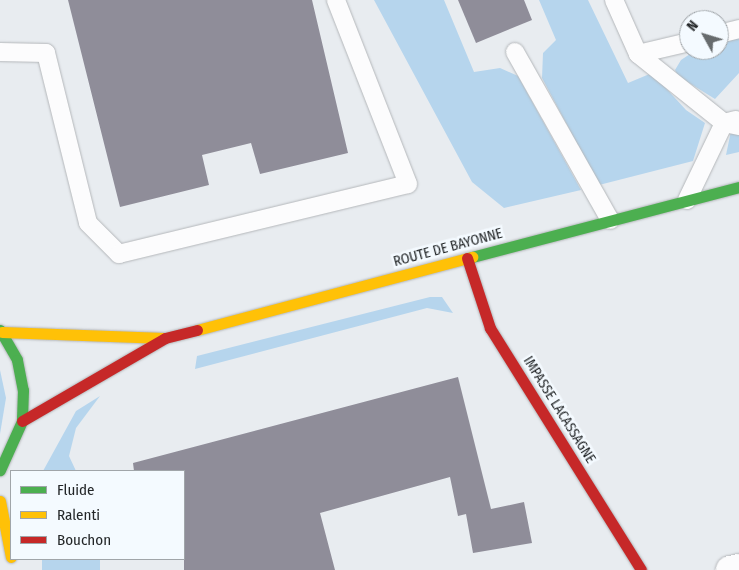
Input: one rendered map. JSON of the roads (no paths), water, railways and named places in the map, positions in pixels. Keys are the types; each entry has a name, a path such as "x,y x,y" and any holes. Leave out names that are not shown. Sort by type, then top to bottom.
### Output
{"main road":[{"name":"ROUTE DE BAYONNE","path":"22,421 165,338 739,187"},
{"name":"IMPASSE LACASSAGNE","path":"467,258 490,328 641,570"},
{"name":"ROUTE DE BAYONNE","path":"1,331 165,338"},
{"path":"0,470 12,451 22,421 23,390 17,360 1,331"},
{"path":"0,501 10,553"}],"street":[{"path":"730,570 739,568"}],"lane":[{"path":"0,52 46,53 88,223 119,254 408,184 336,0"},
{"path":"614,0 638,54 734,123 686,200"},
{"path":"638,54 679,44"},
{"path":"516,52 610,220"}]}
